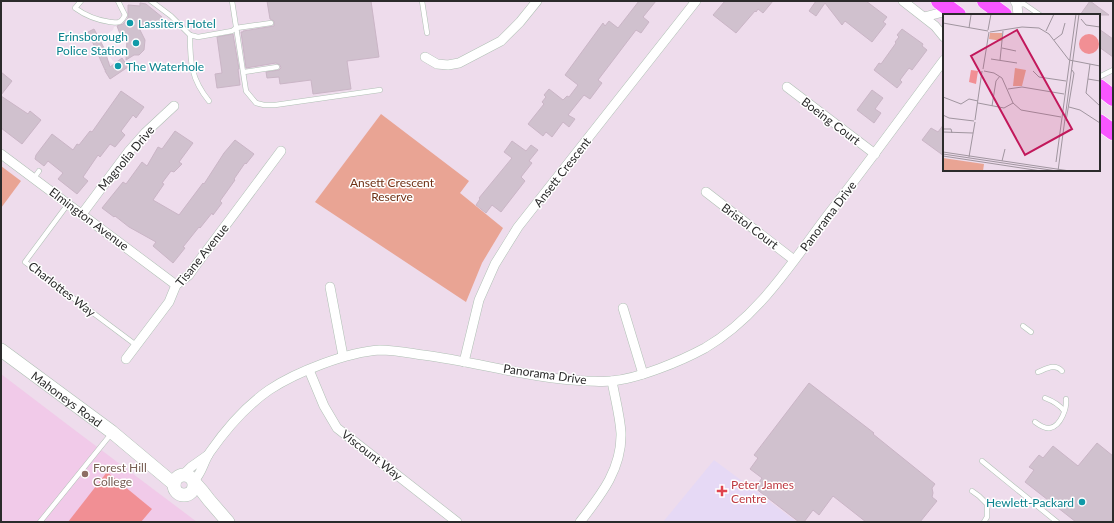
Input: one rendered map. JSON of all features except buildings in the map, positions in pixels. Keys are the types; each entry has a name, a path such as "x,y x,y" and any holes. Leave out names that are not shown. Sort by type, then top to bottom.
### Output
{"highway":[{"path":"985,1 1003,14"},
{"path":"1100,88 1113,98"},
{"path":"1100,123 1113,132"}],"main road":[{"name":"Mahoneys Road","path":"1,350 132,448 202,491 228,522"},
{"name":"Mahoneys Road","path":"186,480 176,490 178,493 187,495 228,522"}],"street":[{"path":"425,57 437,64 448,65 459,63 500,41 520,22 537,1"},
{"name":"Ansett Crescent","path":"464,362 479,300 495,264 518,227 696,1"},
{"path":"903,1 924,17 939,30 943,36"},
{"path":"1016,3 1018,14"},
{"path":"924,17 949,9"},
{"name":"Panorama Drive","path":"186,480 191,467 209,454 243,412 270,389 309,370 343,356 381,350 440,357 538,376 570,380 612,381 643,374 667,366 705,348 740,324 769,293 875,154 943,61"},
{"name":"Boeing Court","path":"788,88 875,154"},
{"name":"Magnolia Drive","path":"82,214 129,151 145,133 174,106"},
{"name":"Tisane Avenue","path":"126,359 169,302 176,285 189,275 281,151"},
{"name":"Elmington Avenue","path":"1,154 36,175 68,204 176,285"},
{"name":"Bristol Court","path":"706,192 794,260"},
{"path":"330,287 343,356"},
{"path":"623,308 643,374"},
{"name":"Viscount Way","path":"309,370 324,406 337,428 457,522"},
{"path":"580,522 608,483 616,468 620,450 621,432 612,381"}],"lane":[{"path":"81,1 75,8 84,14 96,20 119,22 125,15 118,1"},
{"path":"152,1 190,34 198,36 232,31 236,28 271,23"},
{"path":"232,1 246,91 256,103 275,105 380,90"},
{"path":"422,1 427,33"},
{"path":"1016,3 1024,4 1039,14"},
{"path":"190,34 190,60 194,79 209,101"},
{"path":"244,72 277,67"},
{"path":"1100,76 1113,70"},
{"name":"Charlottes Way","path":"68,204 25,262 136,345"},
{"path":"1023,326 1031,332"},
{"path":"1038,372 1053,366 1062,371"},
{"path":"1045,398 1053,401 1064,411"},
{"path":"1035,422 1044,427 1050,428 1058,424 1063,416 1066,398"},
{"path":"40,522 112,432"},
{"path":"982,461 1057,522"},
{"path":"972,491 987,504 987,517 984,522"}],"shaded area":[{"path":"117,26 122,39 127,39 127,47 109,56 115,63 113,64 107,60 105,52 99,56 99,39"},
{"name":"Forest Hill College","path":"1,374 72,428 197,522 1,522"},
{"name":"Peter James Centre","path":"714,460 797,522 663,522"},
{"path":"107,472 152,509 141,522 68,522"}],"green space":[{"name":"Ansett Crescent Reserve","path":"381,114 469,181 460,193 503,228 482,263 466,302 315,202"},
{"path":"1,166 21,181 1,208"}],"place":[{"name":"Lassiters Hotel","path":"130,23"},
{"name":"Erinsborough Police Station","path":"136,43"},
{"name":"The Waterhole","path":"118,66"},
{"name":"Forest Hill College","path":"85,474"},
{"name":"Peter James Centre","path":"722,491"},
{"name":"Hewlett-Packard","path":"1082,502"}]}
